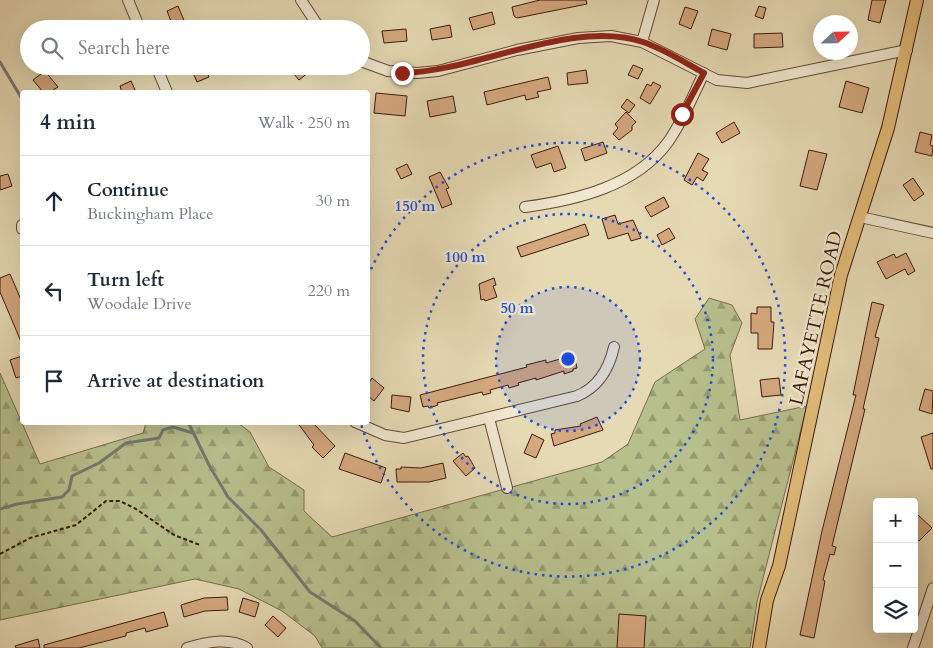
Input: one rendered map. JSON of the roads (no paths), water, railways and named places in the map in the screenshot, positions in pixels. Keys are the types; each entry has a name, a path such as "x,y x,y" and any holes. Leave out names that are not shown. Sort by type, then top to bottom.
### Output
{"main road":[{"name":"LAFAYETTE ROAD","path":"759,648 767,600 778,566 841,275 888,128 917,0"}],"street":[{"path":"128,0 136,20"},
{"path":"301,0 314,20"},
{"path":"642,42 654,0"},
{"path":"370,64 388,71 417,73 438,71 517,50 578,38 611,36 642,42 717,80 747,83 907,50"},
{"path":"525,207 548,204 617,183 647,165 669,141 704,73"},
{"path":"160,75 166,90"},
{"path":"860,216 933,234"},
{"path":"362,425 385,435 404,438 587,392 603,375 610,362 614,347"},
{"path":"489,418 507,488"},
{"path":"913,648 933,588"},
{"path":"187,648 222,641 247,648"}],"waterway":[{"path":"0,62 20,96"},
{"path":"189,425 209,465 228,497 261,530 310,592 355,621 381,648"},
{"path":"0,509 17,504 62,497 69,490 72,476 99,463 126,443 159,438 163,430 173,427 193,433"}]}
